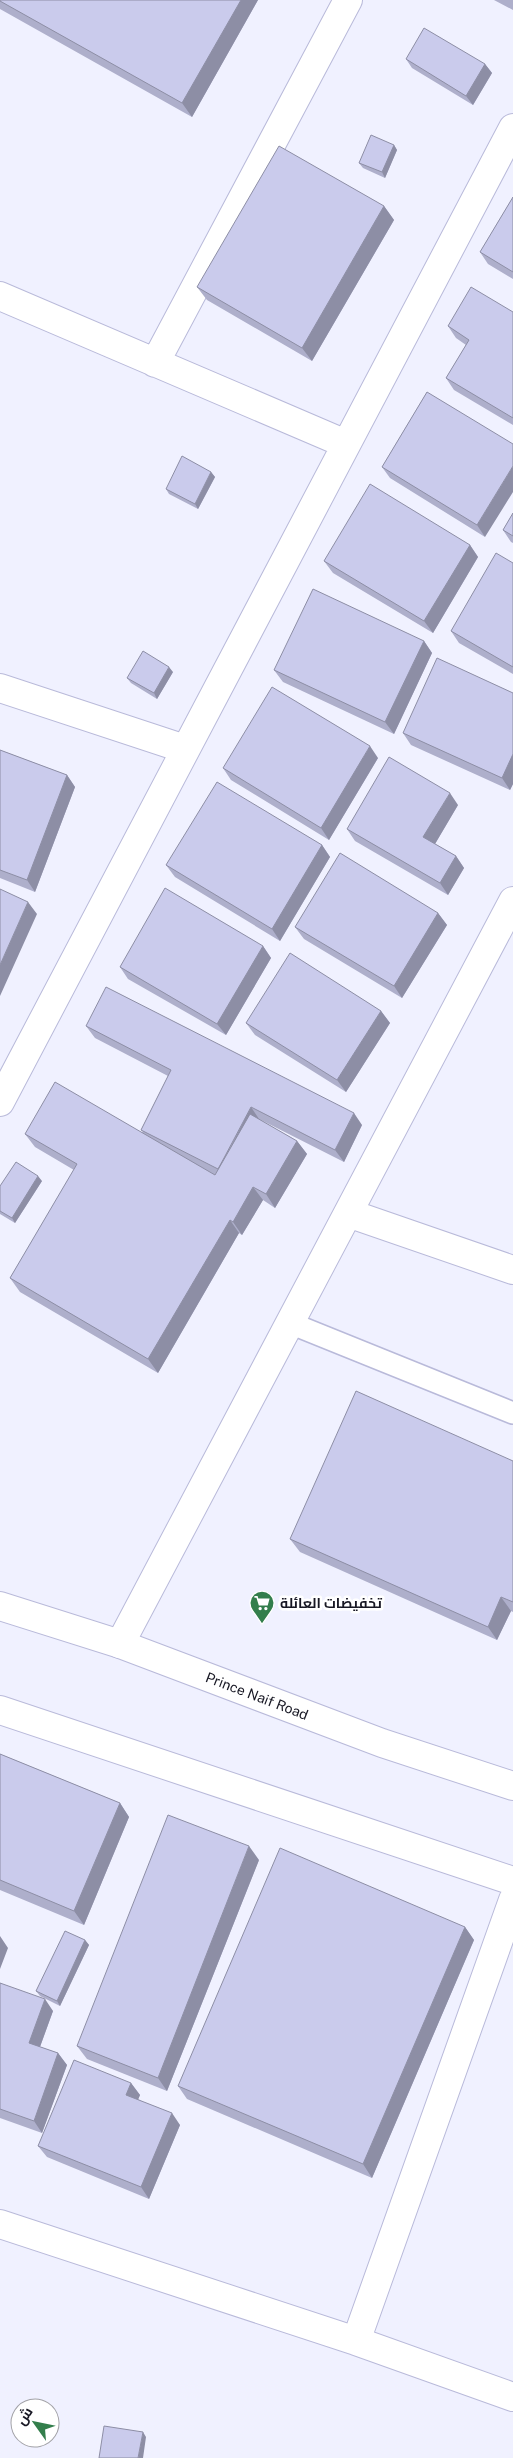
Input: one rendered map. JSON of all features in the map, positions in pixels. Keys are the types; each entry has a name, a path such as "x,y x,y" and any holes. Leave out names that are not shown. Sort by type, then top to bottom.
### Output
{"street":[{"path":"155,363 348,0"},
{"path":"3,1086 513,128"},
{"path":"0,296 346,444"},
{"path":"0,688 184,749"},
{"path":"120,1644 513,901"},
{"path":"348,1213 513,1270"},
{"name":"Prince Naif Road","path":"0,1606 120,1644 382,1743 513,1786"},
{"path":"0,1710 513,1881"},
{"path":"356,2341 513,1900"},
{"path":"0,2224 356,2341 513,2397"}],"lane":[{"path":"290,1323 513,1413"}],"building":[{"path":"0,0 241,0 182,103"},
{"path":"424,28 485,64 466,96 406,59"},
{"path":"371,135 394,145 382,172 359,163"},
{"path":"279,146 384,206 302,348 197,287"},
{"path":"513,197 513,272 480,252"},
{"path":"471,287 513,312 513,418 446,378 469,340 448,326"},
{"path":"427,392 513,444 513,466 477,525 382,467"},
{"path":"182,456 211,472 195,504 166,489"},
{"path":"370,484 470,545 424,621 324,561"},
{"path":"513,513 513,536 503,530"},
{"path":"496,553 513,563 513,667 451,631"},
{"path":"313,589 424,641 385,722 274,670"},
{"path":"143,651 169,667 154,693 127,678"},
{"path":"437,658 513,693 513,754 502,778 403,733"},
{"path":"272,687 370,746 321,828 223,768"},
{"path":"0,750 67,775 27,880 0,870"},
{"path":"389,757 450,793 423,837 456,856 440,883 347,829"},
{"path":"217,782 322,845 272,929 166,865"},
{"path":"340,853 438,913 394,986 295,927"},
{"path":"165,888 263,946 217,1024 120,967"},
{"path":"0,889 28,902 0,965"},
{"path":"290,953 381,1011 337,1080 246,1023"},
{"path":"106,987 354,1113 335,1150 251,1107 218,1169 141,1130 171,1070 86,1026"},
{"path":"55,1082 215,1175 250,1114 297,1141 266,1194 253,1187 233,1222 230,1220 148,1359 10,1278 77,1164 25,1134"},
{"path":"16,1162 38,1176 12,1218 0,1211 0,1186"},
{"path":"356,1391 513,1461 513,1602 501,1597 488,1627 290,1539"},
{"path":"0,1754 120,1803 74,1911 0,1880"},
{"path":"168,1815 249,1846 158,2078 77,2046"},
{"path":"280,1848 465,1927 363,2164 178,2086"},
{"path":"65,1931 85,1940 57,2001 36,1991"},
{"path":"0,1983 45,1999 29,2043 58,2053 34,2121 0,2109"},
{"path":"74,2060 131,2083 126,2095 172,2113 141,2187 38,2146"},
{"path":"104,2426 143,2432 138,2458 99,2458"}],"place":[{"name":"تخفيضات العائلة","path":"262,1624"}]}
